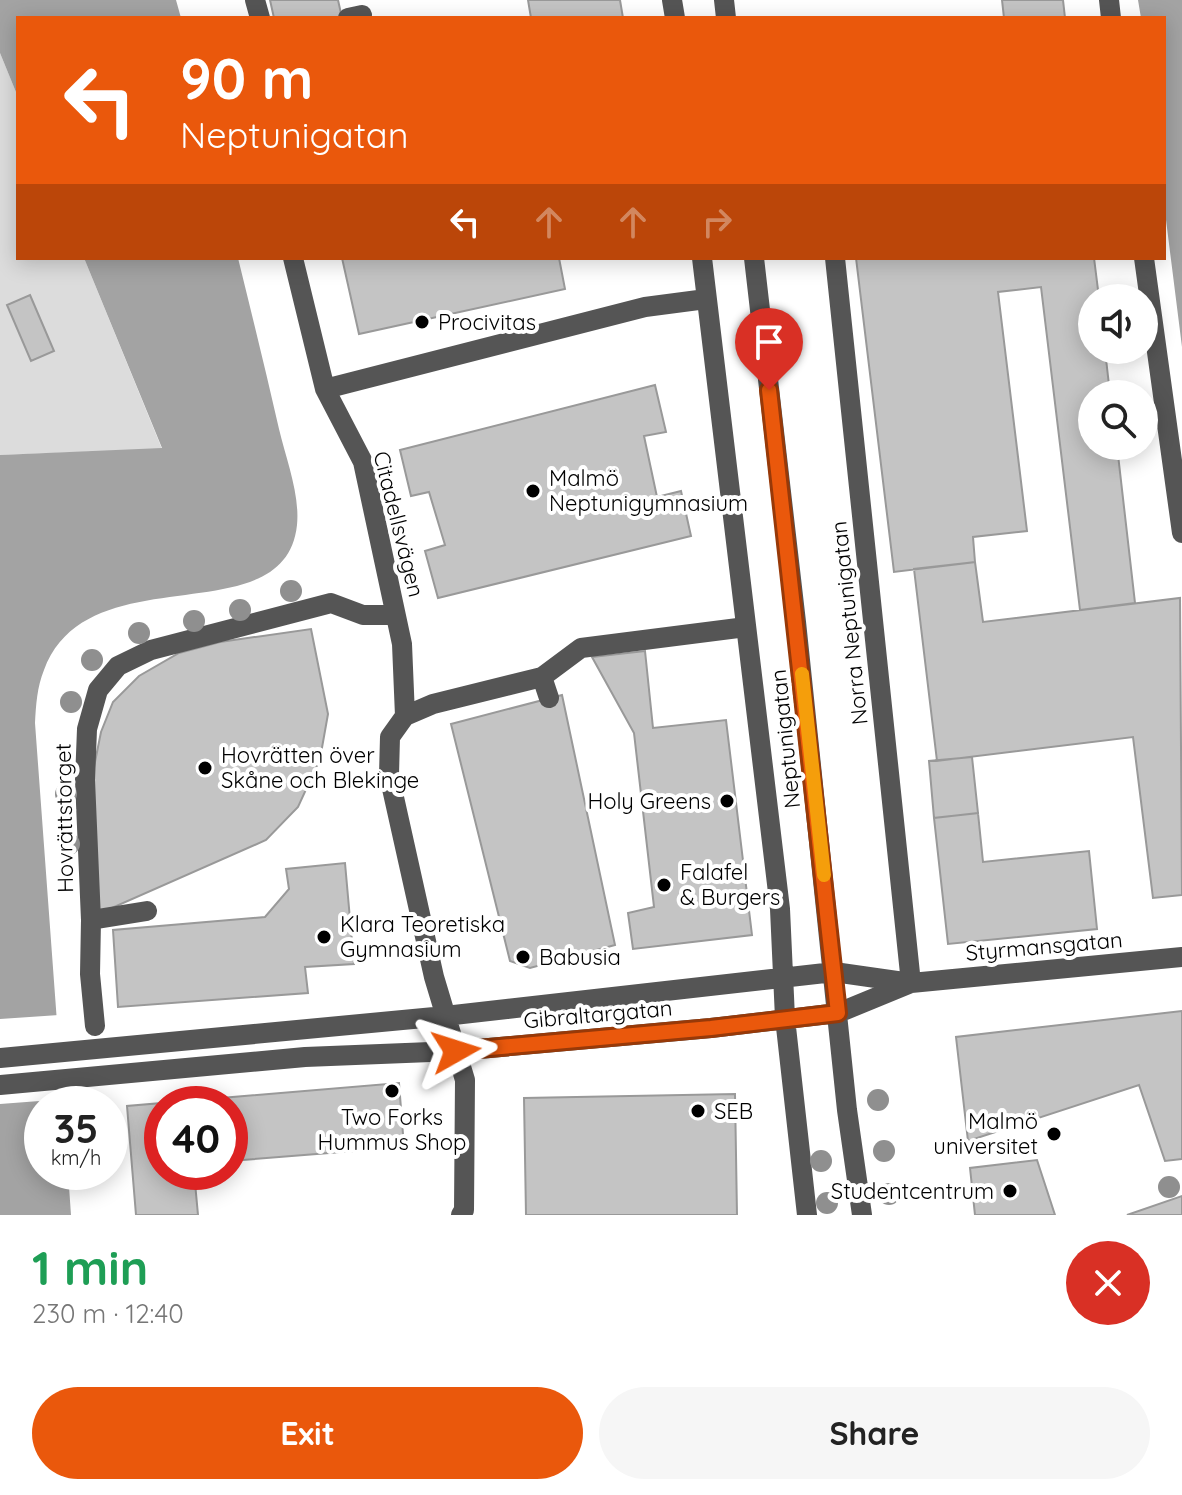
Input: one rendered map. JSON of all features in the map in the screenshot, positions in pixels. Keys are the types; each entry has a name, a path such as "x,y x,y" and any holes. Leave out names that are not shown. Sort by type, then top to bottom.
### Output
{"street":[{"name":"Citadellsvägen","path":"293,260 325,389 363,462 402,644 405,716"},
{"name":"Neptunigatan","path":"702,260 780,909 785,1018 807,1215"},
{"name":"Neptunigatan","path":"754,260 847,1110 862,1215"},
{"name":"Norra Neptunigatan","path":"835,260 911,983"},
{"path":"1144,260 1182,533"},
{"path":"325,389 645,307 706,299"},
{"name":"Hovrättstorget","path":"95,1026 90,974 85,780 87,729 98,690 118,666 151,650 331,603 363,615 396,615"},
{"path":"461,1215 464,1210 465,1088 445,1016 389,775 390,737 405,716 433,704 542,677 581,648 746,627"},
{"path":"542,677 549,698"},
{"path":"91,920 147,911"},
{"name":"Styrmansgatan","path":"834,972 911,983 1182,957"},
{"name":"Gibraltargatan","path":"0,1058 445,1016 834,972"},
{"name":"Styrmansgatan","path":"838,1013 911,983"},
{"name":"Gibraltargatan","path":"0,1085 305,1057 456,1051 838,1013"}],"shaded area":[{"path":"0,0 176,0 180,16 16,16 16,92 0,53"},
{"path":"1138,0 1182,0 1182,347 1166,220 1166,16 1141,16"},
{"path":"0,53 16,92 16,260 85,260 162,449 0,455"},
{"path":"85,260 238,260 294,489 297,525 284,559 259,578 223,589 140,602 100,613 67,634 44,670 38,689 35,723 62,1086 24,1086 24,1190 69,1190 71,1215 0,1215 0,455 162,448"}],"pier":[{"path":"59,1015 65,1086 24,1086 24,1102 0,1104 0,1019"}],"building":[{"path":"270,0 338,0 342,16 274,16"},
{"path":"528,0 620,0 623,16 531,16"},
{"path":"1002,0 1063,0 1065,16 1004,16"},
{"path":"342,260 559,260 565,289 359,334"},
{"path":"856,260 1094,260 1097,284 1078,284 1078,364 1107,364 1108,380 1078,380 1078,460 1119,460 1135,603 1080,610 1041,287 998,292 1027,531 973,537 975,562 894,572"},
{"path":"30,295 54,351 31,361 7,305"},
{"name":"Malmö Neptunigymnasium","path":"655,385 666,432 644,436 657,497 681,491 691,536 438,598 425,551 445,545 429,492 411,496 400,450"},
{"path":"975,562 983,622 1180,598 1182,895 1153,898 1133,737 937,761 914,569"},
{"name":"Hovrätten över Skåne och Blekinge","path":"311,629 328,714 320,759 298,807 266,840 96,915 92,777 101,732 113,702 139,676 179,653 220,642"},
{"path":"645,651 653,728 726,720 752,935 633,949 628,913 654,907 634,733 592,657"},
{"path":"562,695 615,945 530,968 510,961 451,724"},
{"path":"972,757 978,813 934,818 929,761"},
{"path":"978,813 983,862 1089,851 1097,929 948,944 934,818"},
{"path":"345,863 354,964 305,967 308,993 118,1007 113,930 265,917 289,889 286,869"},
{"path":"1182,1011 1182,1159 1165,1161 1139,1085 968,1141 956,1037"},
{"path":"399,1083 404,1147 248,1160 248,1096"},
{"path":"735,1094 737,1215 526,1215 524,1098"},
{"path":"144,1105 144,1190 196,1190 198,1215 136,1215 128,1106"},
{"name":"Studentcentrum","path":"1037,1160 1055,1215 975,1215 970,1168"},
{"path":"1182,1196 1182,1215 1127,1215"}],"slow traffic":[{"path":"802,674 824,875"}],"place":[{"name":"Procivitas","path":"422,322"},
{"name":"Malmö Neptunigymnasium","path":"533,491"},
{"name":"Hovrätten över Skåne och Blekinge","path":"205,768"},
{"name":"Holy Greens","path":"727,801"},
{"name":"Falafel & Burgers","path":"664,885"},
{"name":"Klara Teoretiska Gymnasium","path":"324,937"},
{"name":"Babusia","path":"523,957"},
{"name":"Two Forks Hummus Shop","path":"392,1091"},
{"name":"SEB","path":"698,1111"},
{"name":"Malmö universitet","path":"1054,1134"},
{"name":"Studentcentrum","path":"1010,1191"}],"route":[{"path":"456,1051 838,1013 769,390"}]}
